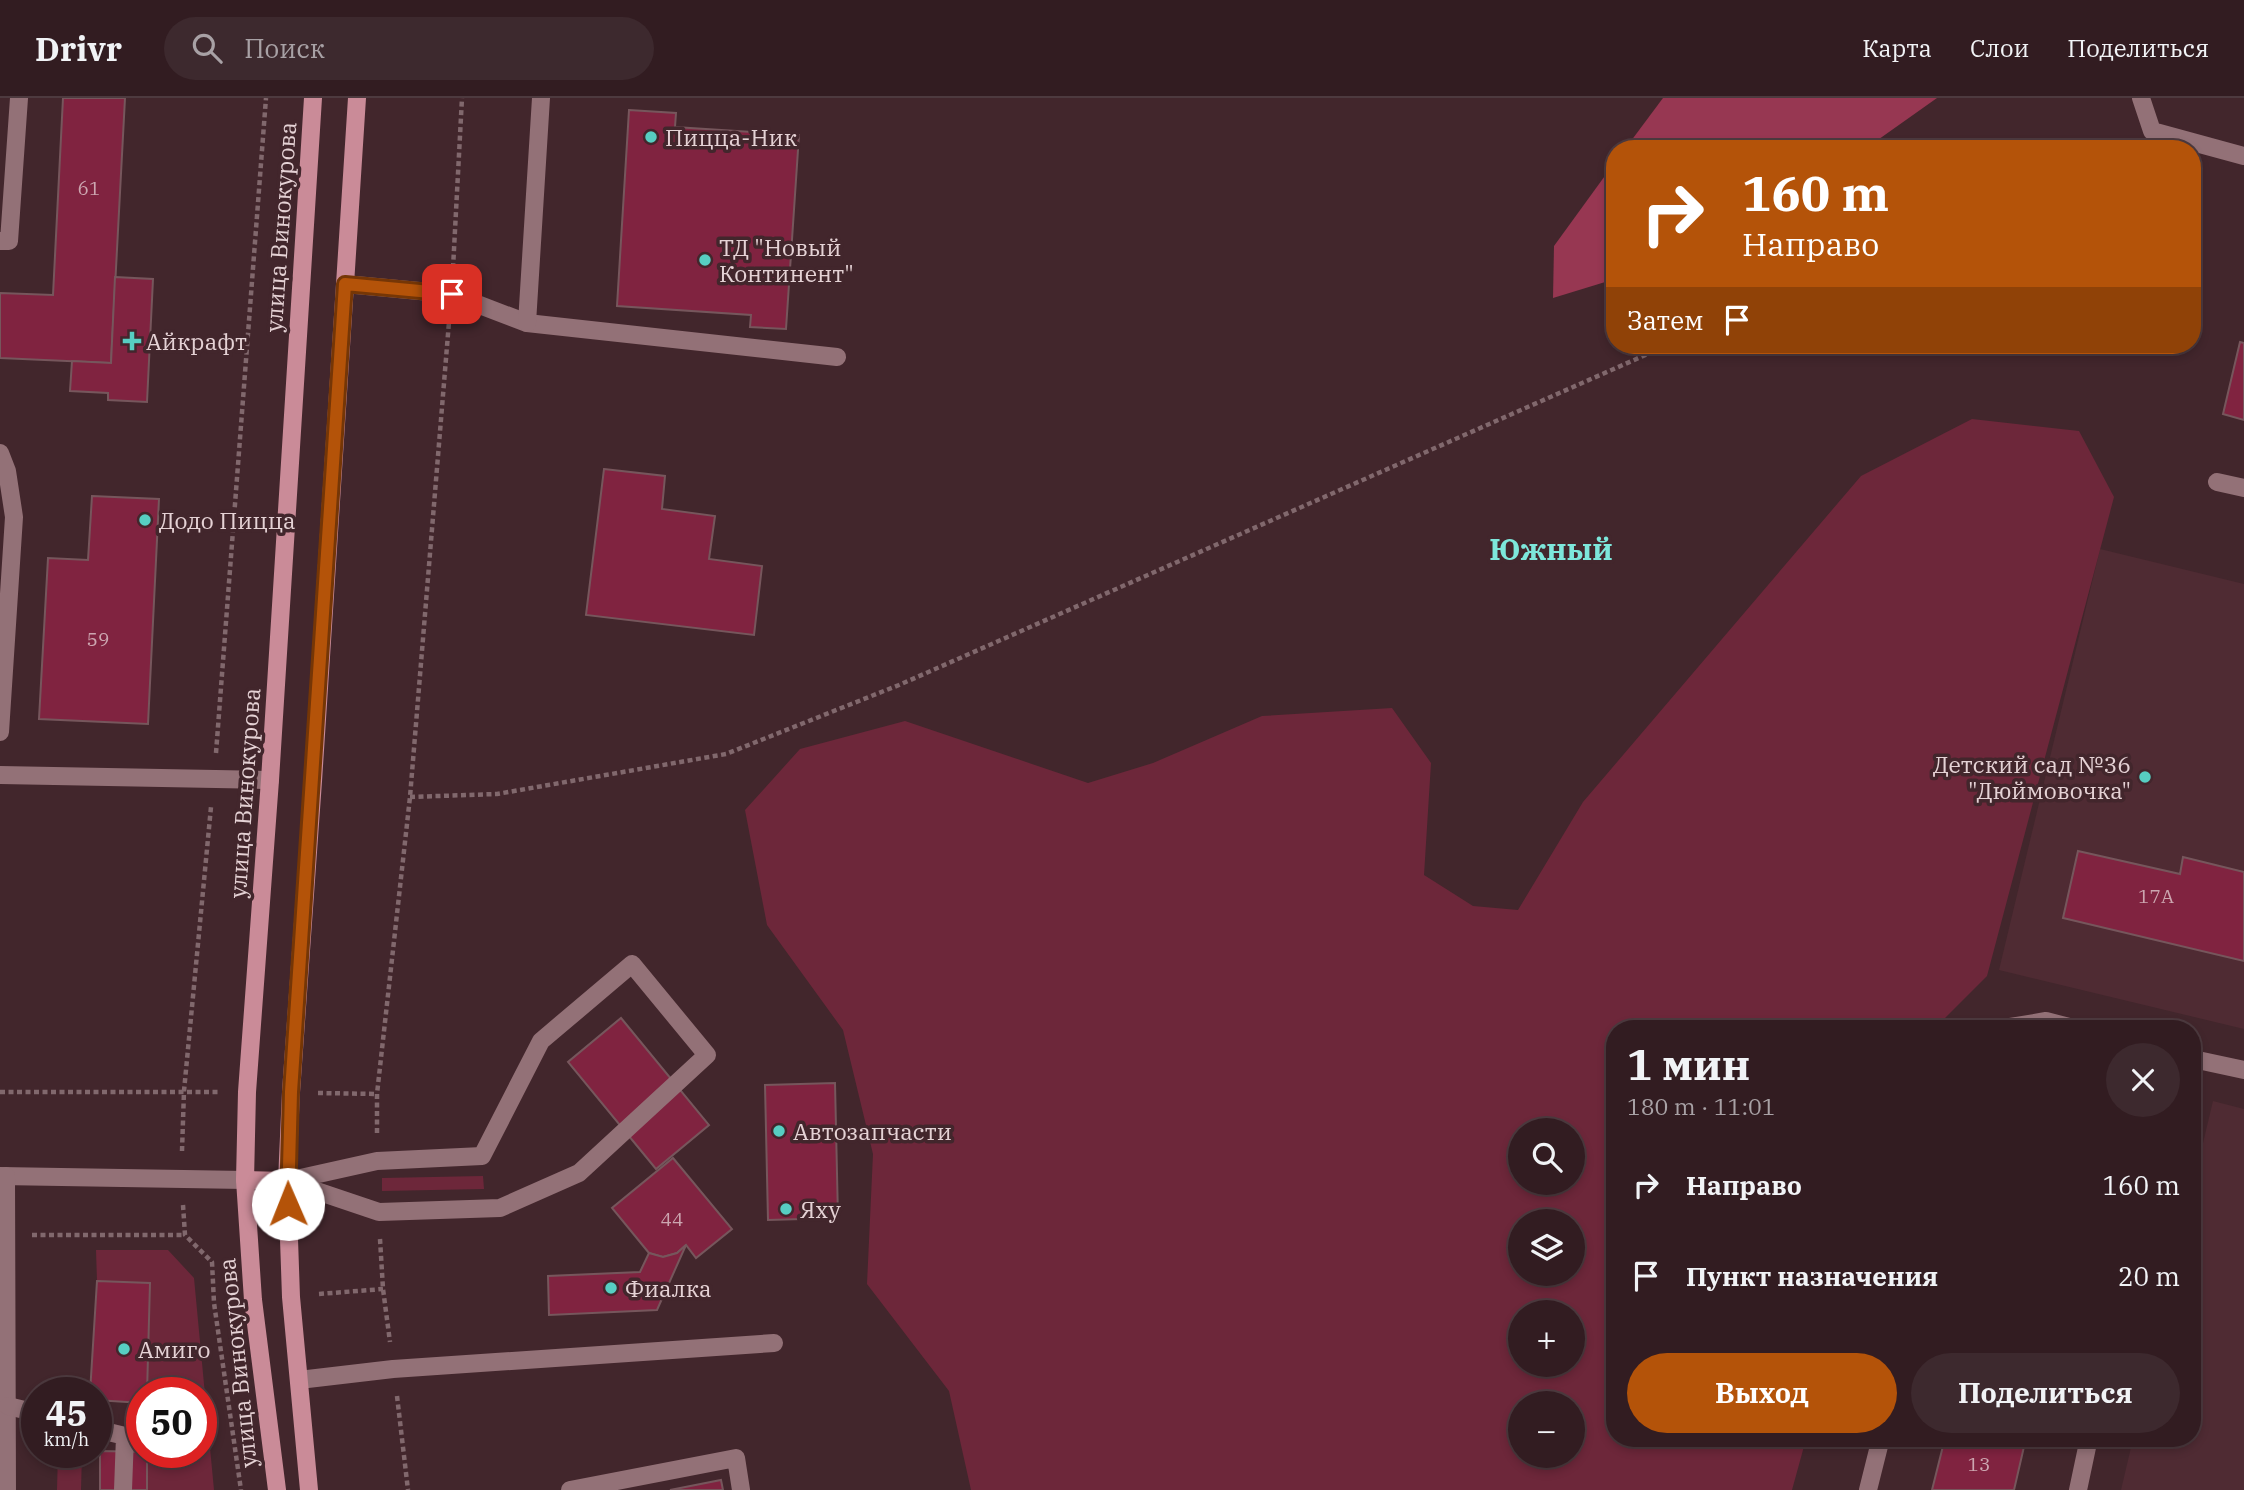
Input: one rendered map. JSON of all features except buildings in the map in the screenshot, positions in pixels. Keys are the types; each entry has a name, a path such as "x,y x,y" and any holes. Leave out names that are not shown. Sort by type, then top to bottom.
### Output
{"main road":[{"name":"улица Винокурова","path":"277,1490 253,1300 245,1180 247,1092 270,779 313,98"},
{"path":"309,1490 291,1297 287,1181 357,98"},
{"path":"245,1180 287,1181"}],"street":[{"path":"0,241 9,241 19,98"},
{"path":"527,323 541,98"},
{"path":"2141,98 2152,131 2185,140"},
{"path":"2201,144 2244,156"},
{"path":"345,284 452,294 527,323 837,357"},
{"path":"0,453 7,471 15,517 0,732"},
{"path":"2217,482 2244,488"},
{"path":"0,775 270,779"},
{"path":"632,964 707,1055 579,1173 500,1208 379,1212 287,1181 377,1161 482,1156 541,1041 632,964"},
{"path":"2201,1061 2244,1070"},
{"path":"8,1490 7,1235 3,1176 245,1180"},
{"path":"299,1380 393,1369 774,1343"},
{"path":"8,1406 21,1409"},
{"path":"112,1433 125,1436 123,1490"},
{"path":"1868,1490 1879,1447"},
{"path":"2078,1490 2087,1447"},
{"path":"570,1490 736,1458 741,1490"}],"path":[{"path":"241,1490 214,1303 212,1262 185,1235 180,1179 184,1091 214,778 266,98"},
{"path":"377,1161 377,1094 410,797 452,294 462,98"},
{"path":"410,797 496,794 726,754 912,679 1648,354"},
{"path":"0,1092 247,1092"},
{"path":"291,1092 377,1094"},
{"path":"379,1212 383,1289 408,1490"},
{"path":"7,1235 185,1235"}],"shaded area":[{"path":"1663,98 1937,98 1878,140 1632,140"},
{"path":"1606,174 1606,282 1553,298 1554,246"},
{"path":"1972,419 2079,431 2114,497 1987,976 1943,1020 1606,1020 1606,1447 1804,1447 1792,1490 971,1490 949,1391 867,1284 873,1154 843,1030 767,925 745,810 800,749 905,721 1088,783 1153,763 1262,716 1392,708 1431,763 1424,875 1473,906 1518,910 1583,802 1861,476"},
{"name":"Детский сад №36 \"Дюймовочка\"","path":"2100,549 2244,584 2244,1029 1999,970"},
{"path":"2213,1101 2244,1109 2244,1490 2121,1490 2131,1447 2201,1447 2201,1151"},
{"path":"483,1176 484,1189 382,1191 382,1178"},
{"path":"96,1250 168,1250 194,1278 203,1377 147,1377 150,1283 97,1281"},
{"path":"58,1468 82,1468 81,1490 57,1490"},
{"path":"147,1468 212,1468 214,1490 147,1490"}],"place":[{"name":"Пицца-Ник","path":"651,137"},
{"name":"ТД \"Новый Континент\"","path":"705,260"},
{"name":"Айкрафт","path":"132,341"},
{"name":"Додо Пицца","path":"145,520"},
{"name":"Детский сад №36 \"Дюймовочка\"","path":"2145,777"},
{"name":"Автозапчасти","path":"779,1131"},
{"name":"Яху","path":"786,1209"},
{"name":"Фиалка","path":"611,1288"},
{"name":"Амиго","path":"124,1349"}],"district":[{"name":"Южный","path":"1551,548"}],"route":[{"path":"288,1204 291,1092 345,284 452,294"}]}
